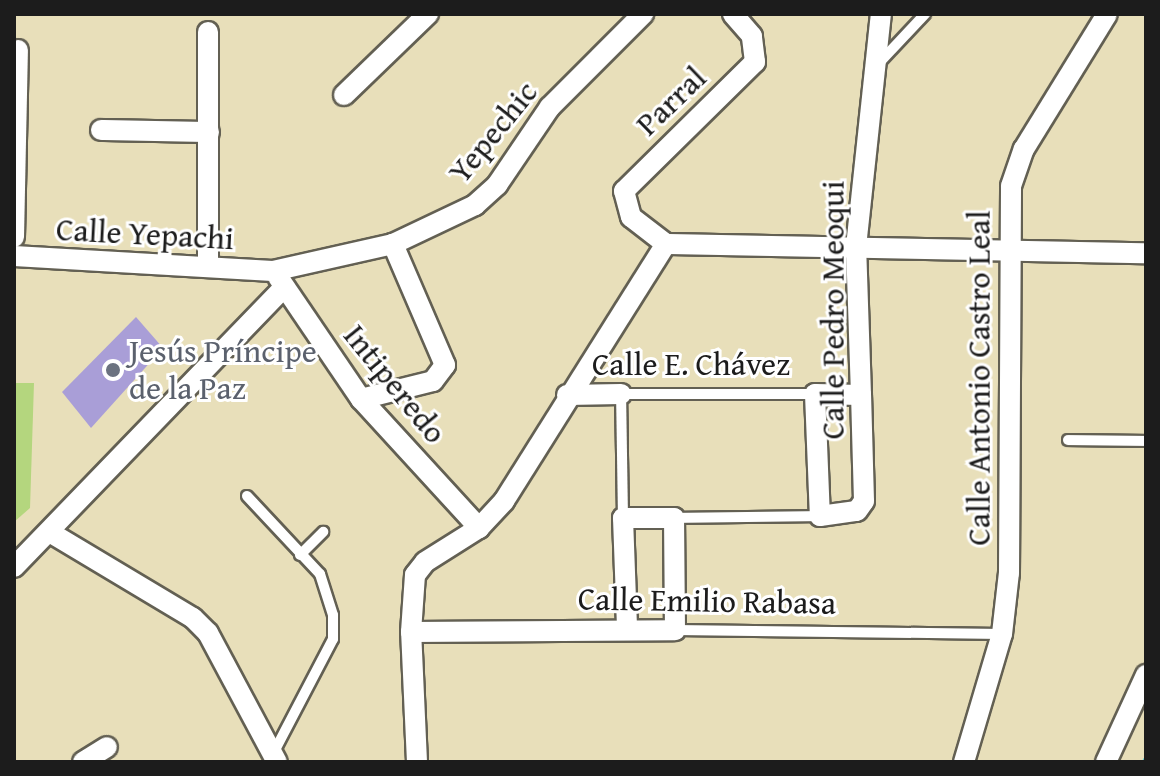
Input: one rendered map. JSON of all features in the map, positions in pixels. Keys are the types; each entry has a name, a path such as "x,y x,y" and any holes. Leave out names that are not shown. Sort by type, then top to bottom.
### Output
{"street":[{"path":"344,95 428,14"},
{"name":"Yepechic","path":"279,279 393,244 475,205 497,185 550,107 643,14"},
{"name":"Parral","path":"666,244 631,217 623,198 628,185 755,62 757,47 733,14"},
{"name":"Calle Pedro Meoqui","path":"820,516 860,510 861,395 856,247 881,14"},
{"name":"Calle Antonio Castro Leal","path":"964,762 1002,634 1009,573 1006,247 1011,186 1024,149 1107,14"},
{"path":"208,32 208,267"},
{"path":"14,237 18,50"},
{"path":"101,130 209,132"},
{"path":"361,399 433,381 445,365 393,244"},
{"path":"417,762 411,632 413,581 419,568 479,528 504,501 567,395 666,244 1006,247 1146,253"},
{"name":"Calle Yepachi","path":"14,256 208,267 279,279"},
{"path":"14,567 51,533 279,279"},
{"name":"Intiperedo","path":"279,279 361,399 479,528"},
{"name":"Calle E. Chávez","path":"567,395 621,394"},
{"name":"Calle E. Chávez","path":"820,516 815,394 861,395"},
{"path":"627,628 623,518 674,518 675,630"},
{"path":"51,533 193,618 218,650 275,758"},
{"name":"Calle Emilio Rabasa","path":"411,632 675,630"},
{"path":"1106,762 1146,675"},
{"path":"83,762 107,747"}],"lane":[{"path":"876,66 925,14"},
{"path":"621,394 623,518"},
{"name":"Calle E. Chávez","path":"621,394 815,394"},
{"path":"1068,440 1146,441"},
{"path":"247,496 327,589 333,639 275,758"},
{"path":"674,518 820,516"},
{"path":"300,555 323,532"},
{"name":"Calle Emilio Rabasa","path":"675,630 1002,634"}],"green space":[{"path":"14,383 34,383 30,508 14,522"}],"building":[{"name":"Jesús Príncipe de la Paz","path":"136,317 163,348 91,428 62,392"}],"place":[{"name":"Jesús Príncipe de la Paz","path":"113,370"}]}
